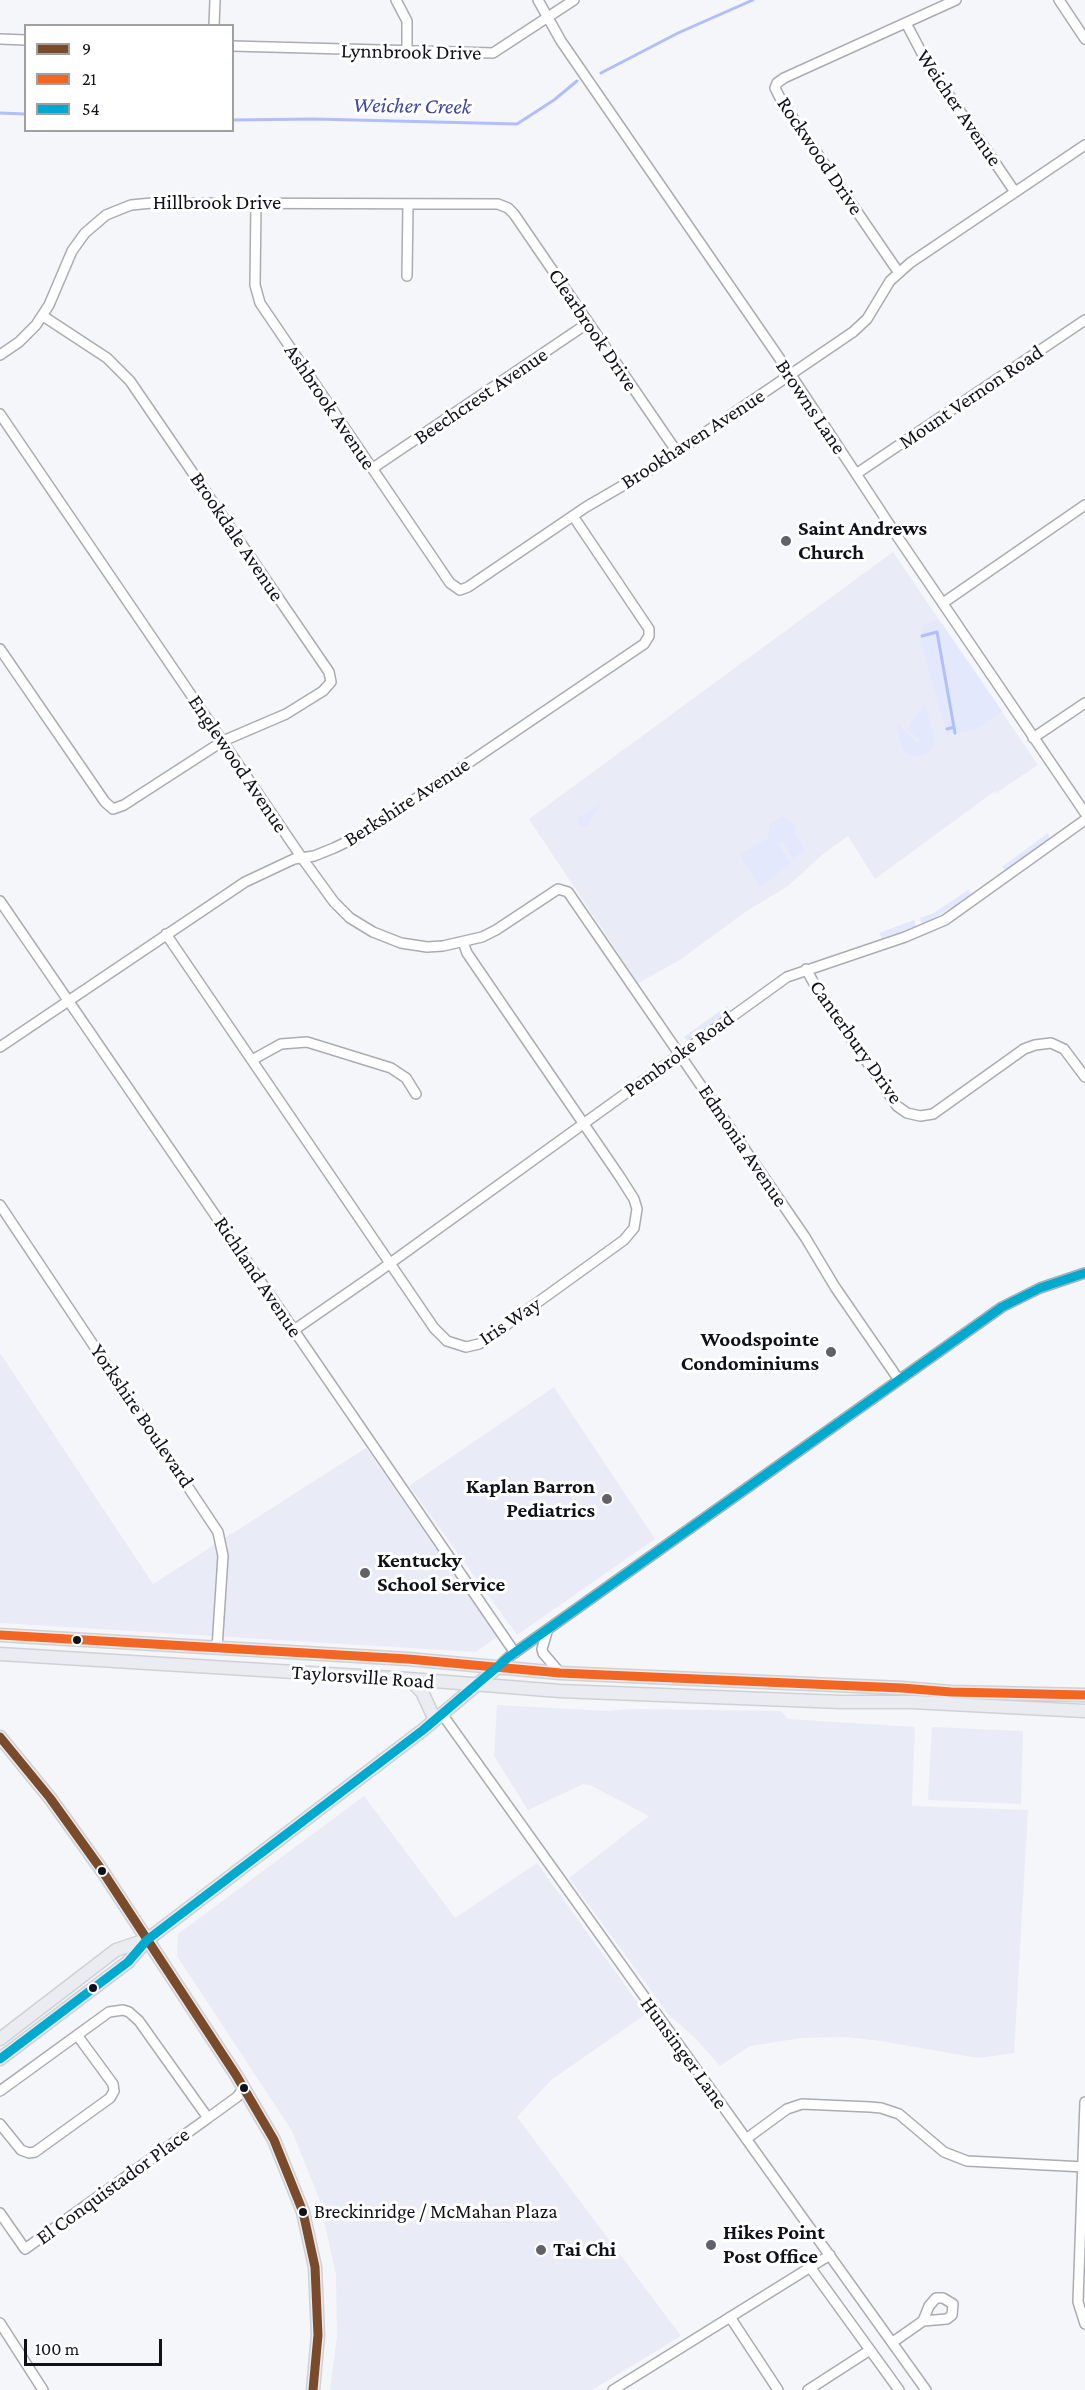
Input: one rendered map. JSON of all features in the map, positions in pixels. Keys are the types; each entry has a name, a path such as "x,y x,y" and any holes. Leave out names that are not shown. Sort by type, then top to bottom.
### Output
{"main road":[{"name":"Taylorsville Road","path":"0,1635 560,1673 951,1692 1085,1695"},
{"name":"Taylorsville Road","path":"0,1654 409,1679 560,1691 842,1702 912,1702 1085,1711"},
{"path":"0,2059 128,1962 147,1940 439,1717 498,1667"},
{"path":"409,1679 422,1692 439,1717"},
{"path":"0,1737 66,1820 244,2088 274,2140 293,2183 310,2238 318,2304 313,2390"},
{"path":"0,2039 116,1950 147,1940"}],"street":[{"path":"214,24 215,0"},
{"path":"396,0 407,21 407,52"},
{"name":"Browns Lane","path":"538,0 547,18 791,375 1085,813"},
{"name":"Lynnbrook Drive","path":"234,46 493,53 574,0"},
{"name":"Rockwood Drive","path":"898,273 782,102 775,88 784,78 956,0"},
{"path":"1059,0 1085,39"},
{"name":"Weicher Avenue","path":"906,23 927,63 1016,192"},
{"path":"0,39 24,40"},
{"name":"Brookhaven Avenue","path":"460,590 468,587 573,516 677,452 860,326 876,307 890,281 910,263 1085,145"},
{"name":"Hillbrook Drive","path":"0,355 36,326 56,292 72,251 85,233 106,215 116,210 141,203 498,204 508,208"},
{"name":"Ashbrook Avenue","path":"256,203 255,285 260,303 450,583 460,590"},
{"path":"407,276 408,204"},
{"name":"Clearbrook Drive","path":"508,208 677,452"},
{"name":"Brookdale Avenue","path":"43,316 107,358 130,381 331,677 328,687 286,714 223,741"},
{"name":"Mount Vernon Road","path":"856,474 1085,320"},
{"name":"Beechcrest Avenue","path":"373,468 588,323"},
{"name":"Englewood Avenue","path":"0,414 302,858 341,909 373,932 414,945 443,946 463,942 496,930 561,888"},
{"path":"943,603 1085,506"},
{"name":"Berkshire Avenue","path":"0,1047 245,882 266,871 334,848 373,827 644,644 649,633 645,621 573,516"},
{"path":"0,649 105,802 113,809 124,805 223,741"},
{"path":"1033,738 1085,703"},
{"name":"Pembroke Road","path":"294,1330 787,977 905,937 945,920 1085,820"},
{"name":"Edmonia Avenue","path":"561,888 568,892 805,1237 835,1287 899,1380"},
{"name":"Richland Avenue","path":"0,901 515,1653"},
{"name":"Iris Way","path":"166,934 434,1328 447,1341 466,1347 479,1344 487,1339 624,1240 634,1228 637,1217 634,1199 463,942"},
{"name":"Canterbury Drive","path":"807,969 816,987 890,1096 897,1106 907,1113 920,1116 933,1114 1024,1049 1035,1045 1051,1043 1064,1049 1085,1077"},
{"path":"252,1060 281,1044 307,1042 391,1068 406,1078 416,1094"},
{"name":"Yorkshire Boulevard","path":"0,1205 218,1532 223,1557 217,1648"},
{"path":"498,1667 1016,1298 1085,1273"},
{"path":"547,1632 543,1653 560,1673"},
{"name":"Hunsinger Lane","path":"439,1717 830,2254 926,2390"},
{"name":"El Conquistador Place","path":"0,2091 109,2012 123,2010 139,2020 208,2118"},
{"path":"0,2124 21,2150 29,2153 35,2152 110,2098 114,2091 113,2084 77,2035"},
{"name":"El Conquistador Place","path":"0,2213 25,2249 237,2097 244,2088"},
{"path":"1085,2102 1078,2302 1085,2324"},
{"path":"746,2139 787,2109 802,2104 870,2107 899,2114 944,2152 967,2161 1083,2167"},
{"path":"613,2390 830,2254"},
{"path":"810,2267 899,2390"},
{"path":"730,2317 778,2390"},
{"path":"893,2342 923,2321"},
{"path":"0,2323 43,2390"},
{"path":"808,2390 870,2350"}],"shaded area":[{"path":"893,552 1038,765 996,793 995,791 875,879 848,836 823,854 788,886 745,912 680,960 638,983 529,819"},
{"path":"936,620 942,624 1002,711 974,730 947,735 946,731 953,728 955,728 954,733 956,732 939,643 939,631 921,635 923,626"},
{"path":"935,634 954,726 947,729 920,638"},
{"path":"920,702 925,704 935,741 931,751 916,757 907,754 903,749 896,726 899,724 916,742 919,741 907,729 923,707"},
{"path":"601,803 587,827 580,827 577,822 579,817"},
{"path":"783,816 795,824 795,833 805,850 793,858 783,842 778,844 791,863 760,887 740,855 768,838 770,823"},
{"path":"1048,833 1050,839 1006,871 1002,867"},
{"path":"968,890 971,895 965,900 922,925 920,918 934,913"},
{"path":"914,920 916,927 882,938 879,933"},
{"path":"727,1006 730,1011 688,1042 684,1037"},
{"path":"0,1353 153,1584 366,1448 497,1637 476,1652 0,1623"},
{"path":"554,1387 655,1539 517,1635 409,1486"},
{"path":"497,1705 607,1711 630,1709 781,1711 788,1719 915,1727 912,1806 1028,1810 1014,2053 978,2058 881,2041 845,2037 801,2038 750,2046 720,2066 696,2039 669,2015 569,1878 649,1816 590,1785 583,1784 528,1810 494,1756"},
{"path":"932,1727 1023,1731 1021,1804 928,1800"},
{"path":"364,1796 455,1918 537,1863 646,2014 551,2080 517,2117 681,2336 592,2390 330,2390 337,2337 336,2275 319,2198 292,2131 177,1956 178,1934"}],"waterway":[{"name":"Weicher Creek","path":"601,73 678,33 753,0"},
{"name":"Weicher Creek","path":"234,120 314,119 517,124 554,100 577,81"},
{"name":"Weicher Creek","path":"0,113 24,114"},
{"path":"937,632 955,733"},
{"path":"922,636 937,632"},
{"path":"947,729 954,727"}],"transit line":[{"name":"54","path":"0,2059 128,1962 147,1940 423,1730 510,1656 1002,1307 1040,1288 1085,1273"},
{"name":"21","path":"0,1635 408,1659 560,1673 951,1692 1085,1695"},
{"name":"9","path":"0,1737 50,1798 101,1869 236,2075 274,2140 303,2212 315,2267 318,2335 313,2390"}],"place":[{"name":"Saint Andrews Church","path":"786,541"},
{"name":"Woodspointe Condominiums","path":"831,1352"},
{"name":"Kaplan Barron Pediatrics","path":"607,1499"},
{"name":"Kentucky School Service","path":"365,1573"},
{"name":"Breckinridge / McMahan Plaza","path":"303,2212"},
{"name":"Hikes Point Post Office","path":"711,2245"},
{"name":"Tai Chi","path":"541,2250"}]}
